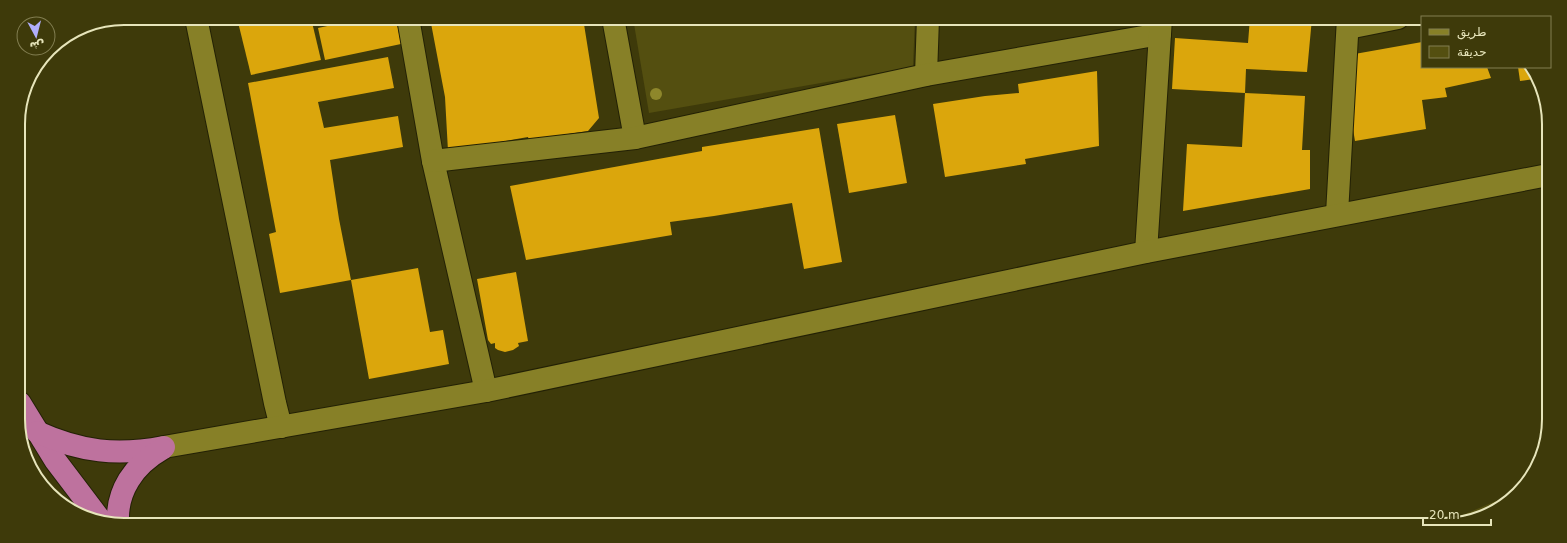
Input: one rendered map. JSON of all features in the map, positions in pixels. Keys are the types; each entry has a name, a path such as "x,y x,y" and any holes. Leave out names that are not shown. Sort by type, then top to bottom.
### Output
{"highway":[{"path":"25,412 55,460 96,514"},
{"path":"37,432 57,441 100,451 143,451 164,447"},
{"path":"118,518 121,498 127,482 137,468 150,456 164,447"}],"street":[{"path":"197,25 281,426"},
{"path":"409,25 433,161 486,391"},
{"path":"614,25 635,138"},
{"path":"926,75 928,25"},
{"path":"1337,214 1348,25"},
{"path":"433,161 635,138 1160,26 1146,252"},
{"path":"164,447 486,391 1146,252 1337,214 1542,176"}],"green space":[{"path":"634,25 915,25 913,67 649,113"},
{"path":"1501,499 1487,508 1469,515 1459,517"}],"building":[{"path":"239,25 313,25 321,60 251,75"},
{"path":"332,25 397,25 401,44 325,60 318,28"},
{"path":"431,25 584,25 599,118 588,131 529,140 528,137 448,151 445,97"},
{"path":"1249,25 1311,25 1307,72 1246,69 1245,93 1172,89 1175,38 1248,43"},
{"path":"1421,42 1421,68 1487,68 1491,78 1445,88 1447,97 1422,100 1426,129 1355,141 1351,117 1349,55"},
{"path":"388,57 394,88 318,102 324,128 398,116 403,147 330,160 339,219 351,280 280,293 269,234 276,232 248,83"},
{"path":"1518,68 1524,68 1532,79 1520,81"},
{"path":"1097,71 1099,146 1025,159 1026,164 945,177 933,104 985,96 1019,93 1018,84"},
{"path":"1245,93 1305,96 1302,150 1310,150 1310,189 1183,211 1187,144 1242,147"},
{"path":"895,115 907,183 849,193 837,124"},
{"path":"819,128 842,262 804,269 792,203 670,222 672,235 526,260 510,186 702,151 702,147"},
{"path":"418,268 430,332 443,330 449,364 369,379 351,280"},
{"path":"516,272 528,341 518,343 519,346 513,350 505,352 495,348 495,343 491,344 488,340 477,279"}]}
